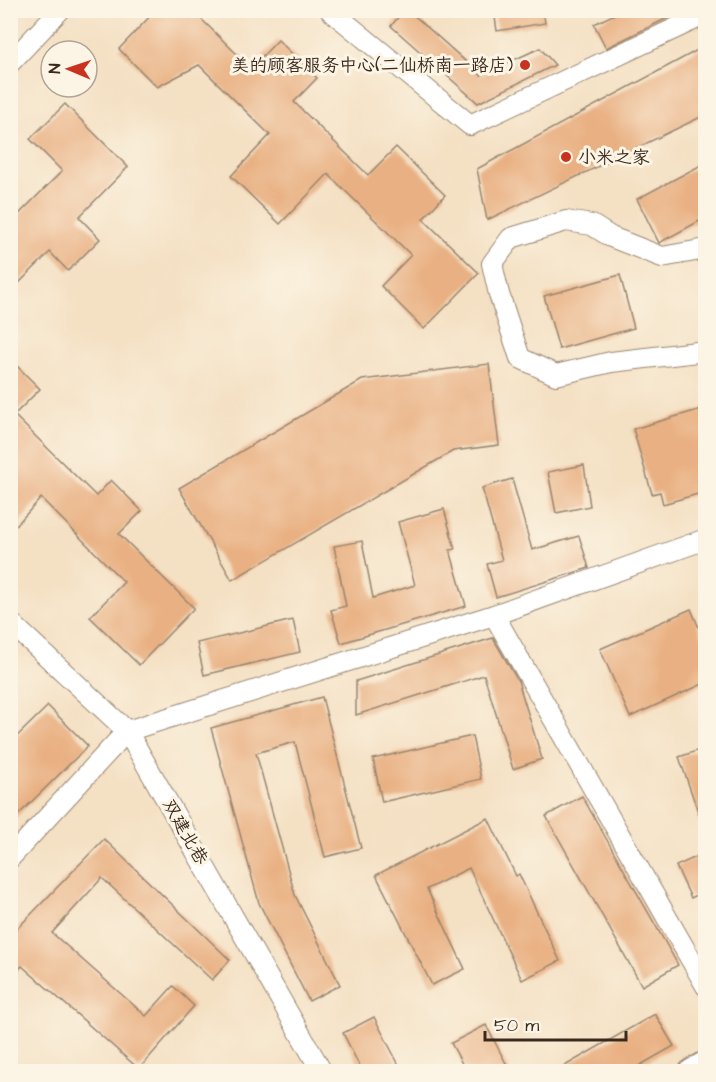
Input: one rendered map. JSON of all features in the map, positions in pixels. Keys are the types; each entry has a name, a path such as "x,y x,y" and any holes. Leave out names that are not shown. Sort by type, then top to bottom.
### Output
{"street":[{"path":"10,63 60,10"},
{"path":"330,10 470,125 705,14"},
{"path":"705,249 662,257 610,237 592,225 566,221 511,238 492,264 499,294 520,358 556,375 611,362 705,351"},
{"path":"10,858 127,731 494,615 705,539"},
{"path":"494,615 705,986"},
{"name":"双建北巷","path":"10,622 127,731 322,1071"},
{"path":"691,1071 705,1063"}],"building":[{"path":"156,10 192,10 251,68 278,40 317,78 294,102 368,175 396,147 445,195 423,219 479,273 424,329 381,286 411,255 328,174 280,224 231,176 270,135 199,65 157,87 119,49"},
{"path":"404,10 408,10 481,75 540,48 555,65 478,103 391,26"},
{"path":"494,10 543,10 545,23 497,31"},
{"path":"613,10 684,10 606,48 594,24 615,14"},
{"path":"705,46 705,115 487,220 477,169"},
{"path":"65,104 128,167 79,217 100,239 68,271 50,252 10,292 10,223 62,171 30,139"},
{"path":"705,163 705,218 659,243 637,199"},
{"path":"620,275 634,328 559,349 544,296"},
{"path":"10,359 40,389 14,415 96,496 111,480 142,511 119,534 194,608 139,665 90,617 124,582 41,498 10,532"},
{"path":"489,364 499,445 453,451 232,580 179,488 362,380"},
{"path":"705,408 705,492 663,504 660,492 652,494 633,429"},
{"path":"584,465 590,506 556,513 548,472"},
{"path":"512,479 532,550 579,536 589,568 496,597 487,564 502,560 482,488"},
{"path":"444,509 455,549 450,550 466,606 341,643 331,610 346,606 334,546 362,541 373,598 415,585 398,522"},
{"path":"691,609 705,642 705,683 630,717 600,649"},
{"path":"293,620 300,652 204,675 197,643"},
{"path":"493,638 518,681 542,759 513,769 484,675 356,715 356,681"},
{"path":"322,697 361,848 325,857 295,742 256,753 295,895 340,985 309,1001 259,903 211,728"},
{"path":"48,706 88,746 10,823 10,743"},
{"path":"472,736 481,779 382,802 373,759"},
{"path":"705,748 705,826 703,826 679,757"},
{"path":"582,796 678,965 642,986 546,816"},
{"path":"488,818 516,876 519,874 560,961 522,980 469,868 427,889 465,969 432,985 376,875"},
{"path":"104,839 230,960 212,980 102,878 52,933 146,1016 173,986 194,1006 139,1069 22,966 10,978 10,936"},
{"path":"705,853 705,891 691,898 676,866"},
{"path":"655,1014 674,1046 630,1071 556,1071"},
{"path":"374,1017 402,1071 362,1071 343,1033"},
{"path":"486,1025 510,1071 466,1071 451,1043"}],"place":[{"name":"美的顾客服务中心(二仙桥南一路店)","path":"525,65"},
{"name":"小米之家","path":"566,157"}]}
